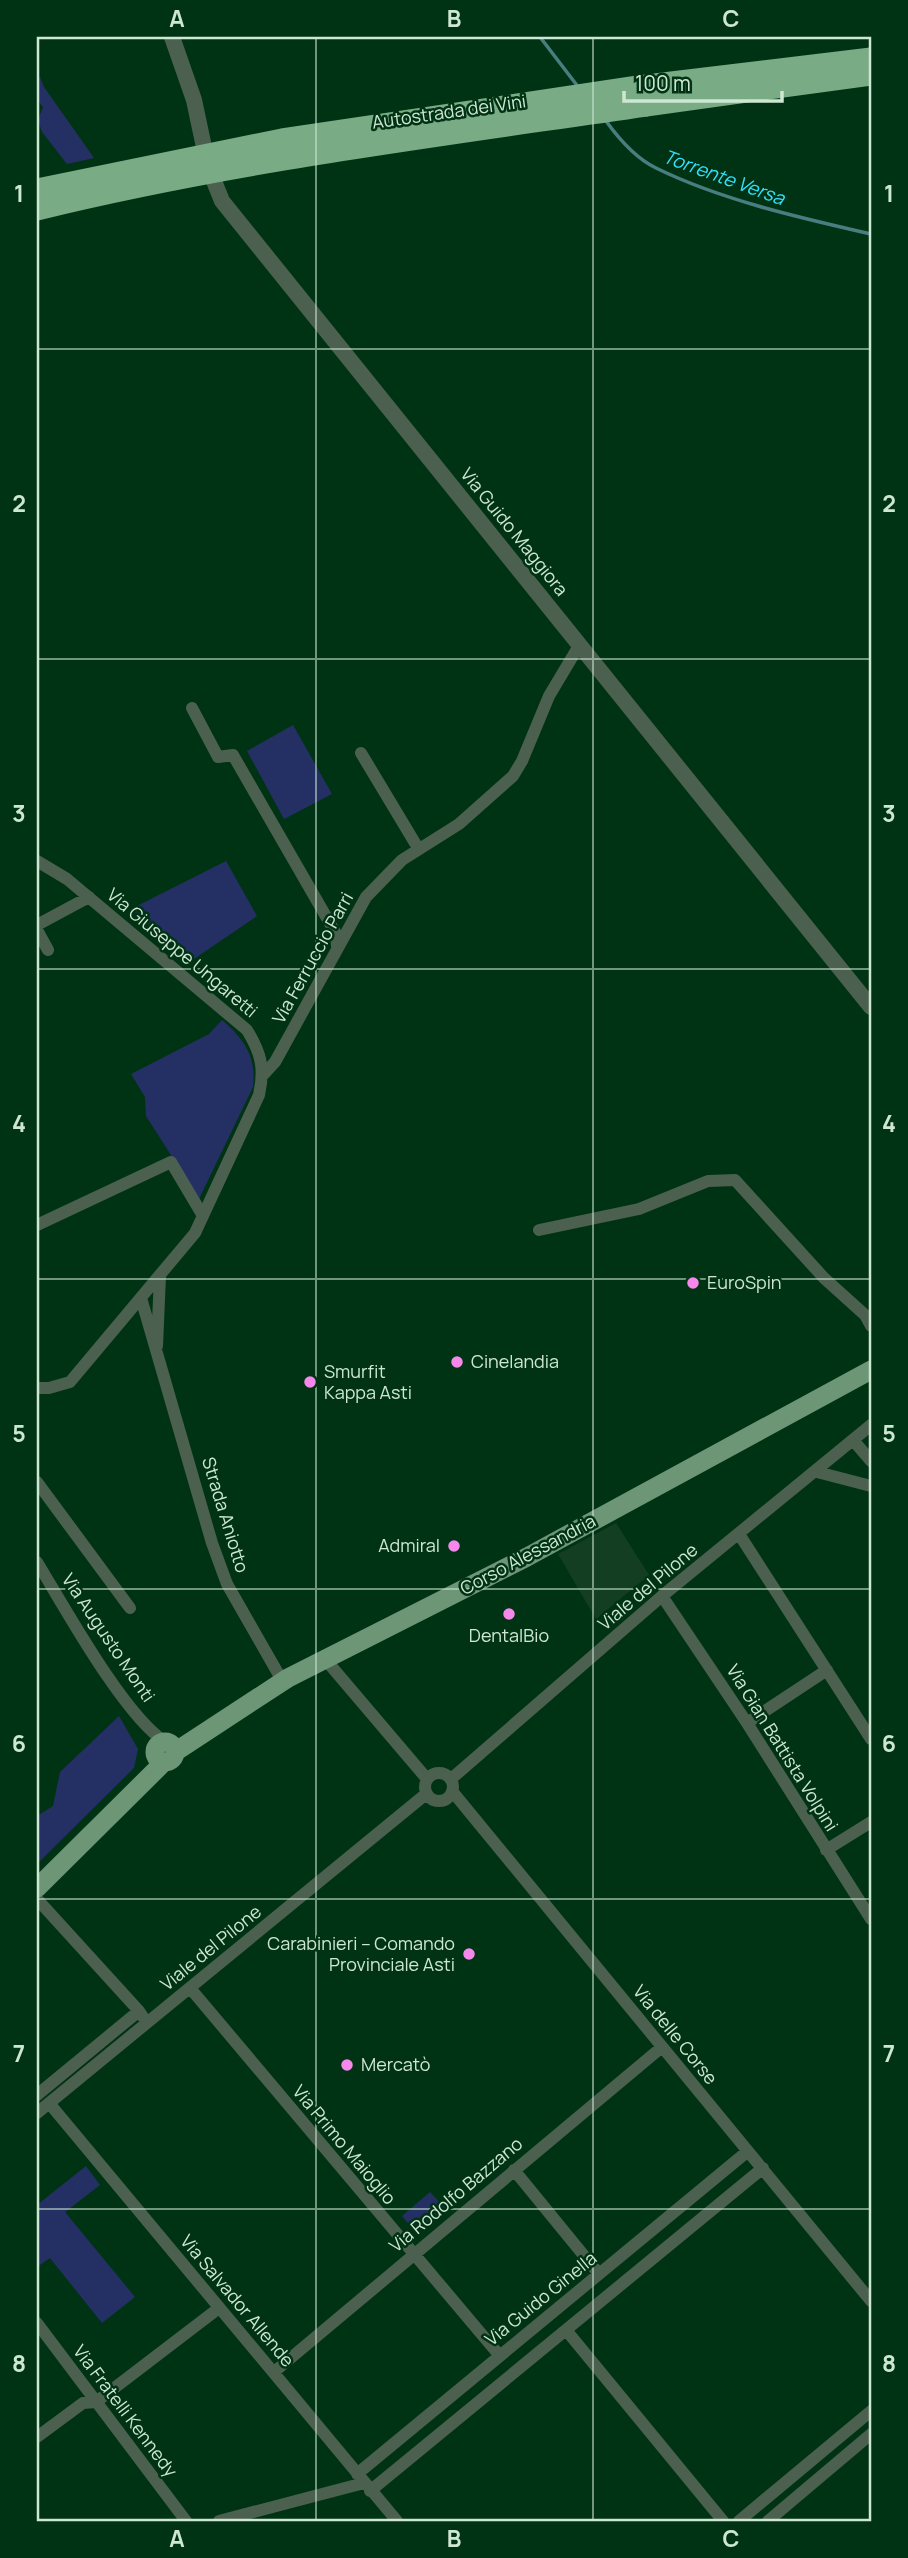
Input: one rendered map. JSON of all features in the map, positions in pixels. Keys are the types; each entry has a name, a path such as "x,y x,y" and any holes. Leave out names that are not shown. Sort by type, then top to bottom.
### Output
{"highway":[{"name":"Autostrada dei Vini","path":"37,210 100,194 287,159 871,58"},
{"name":"Autostrada dei Vini","path":"37,189 282,139 642,96 871,75"}],"main road":[{"name":"Corso Alessandria","path":"165,1747 325,1659 527,1557 871,1370"},
{"path":"37,1888 148,1777 165,1747"}],"street":[{"name":"Via Guido Maggiora","path":"164,37 178,55"},
{"name":"Via Guido Maggiora","path":"172,37 194,100 208,166 222,201 871,1007"},
{"name":"Via Ferruccio Parri","path":"264,1073 275,1062 366,897 402,860 459,824 513,776 549,696 580,644"},
{"path":"192,708 218,757 233,755 335,932 337,946"},
{"path":"361,752 418,848"},
{"name":"Via Giuseppe Ungaretti","path":"37,861 67,879 247,1030 257,1047 264,1073"},
{"path":"48,950 37,928 89,897"},
{"path":"37,1388 70,1382 195,1233 259,1095 264,1073"},
{"path":"37,1225 171,1162 203,1216"},
{"path":"539,1230 639,1209 708,1181 735,1180 824,1278 869,1320"},
{"name":"Strada Aniotto","path":"156,1350 160,1276"},
{"name":"Strada Aniotto","path":"141,1298 212,1543 227,1584 283,1682"},
{"name":"Viale del Pilone","path":"452,1785 662,1596 817,1472 871,1425"},
{"path":"853,1440 871,1461"},
{"path":"817,1472 871,1486"},
{"name":"Via Augusto Monti","path":"37,1482 130,1608"},
{"path":"739,1534 871,1739"},
{"name":"Via Augusto Monti","path":"37,1562 89,1646 165,1747"},
{"name":"Via Gian Battista Volpini","path":"662,1596 747,1723 871,1919"},
{"path":"325,1659 427,1779 426,1794 433,1801 443,1801 452,1785 439,1773 427,1779"},
{"path":"747,1723 827,1670"},
{"name":"Via delle Corse","path":"452,1785 871,2301"},
{"name":"Viale del Pilone","path":"37,2113 426,1794"},
{"path":"826,1850 871,1822"},
{"path":"37,1899 148,2022"},
{"name":"Via Primo Maioglio","path":"190,1988 500,2356"},
{"path":"37,2095 139,2011"},
{"name":"Via Rodolfo Bazzano","path":"274,2372 662,2046"},
{"name":"Via Salvador Allende","path":"49,2103 397,2521"},
{"name":"Via Guido Ginella","path":"364,2483 500,2356 748,2151"},
{"path":"219,2521 364,2483 566,2330 763,2168"},
{"path":"514,2170 599,2274"},
{"path":"37,2437 83,2403 96,2402 219,2308"},
{"name":"Via Fratelli Kennedy","path":"37,2323 186,2521"},
{"path":"566,2330 723,2521"},
{"path":"739,2521 871,2411"},
{"path":"768,2521 871,2434"},
{"path":"785,2484 798,2497"}],"shaded area":[{"path":"40,77 44,87 94,158 67,164 42,132 38,120 43,107 37,100 37,80"},
{"path":"293,725 332,794 284,819 247,751"},
{"path":"226,861 257,916 191,961 131,909"},
{"path":"222,1020 237,1034 247,1049 253,1067 253,1087 199,1199 146,1116 145,1097 131,1074 209,1034"},
{"path":"616,1523 649,1575 596,1619 558,1554"},
{"path":"119,1716 138,1749 134,1768 37,1864 37,1816 53,1806 60,1772"},
{"path":"86,2166 100,2185 65,2212 135,2297 102,2323 50,2258 37,2267 37,2205"},
{"path":"430,2192 445,2208 416,2233 402,2216"}],"waterway":[{"name":"Torrente Versa","path":"540,37 579,88"},
{"name":"Torrente Versa","path":"606,121 641,159 681,179 762,207 871,234"}],"place":[{"name":"EuroSpin","path":"693,1283"},
{"name":"Cinelandia","path":"457,1362"},
{"name":"Smurfit Kappa Asti","path":"310,1382"},
{"name":"Admiral","path":"454,1546"},
{"name":"DentalBio","path":"509,1614"},
{"name":"Carabinieri – Comando Provinciale Asti","path":"469,1954"},
{"name":"Mercatò","path":"347,2065"}]}
